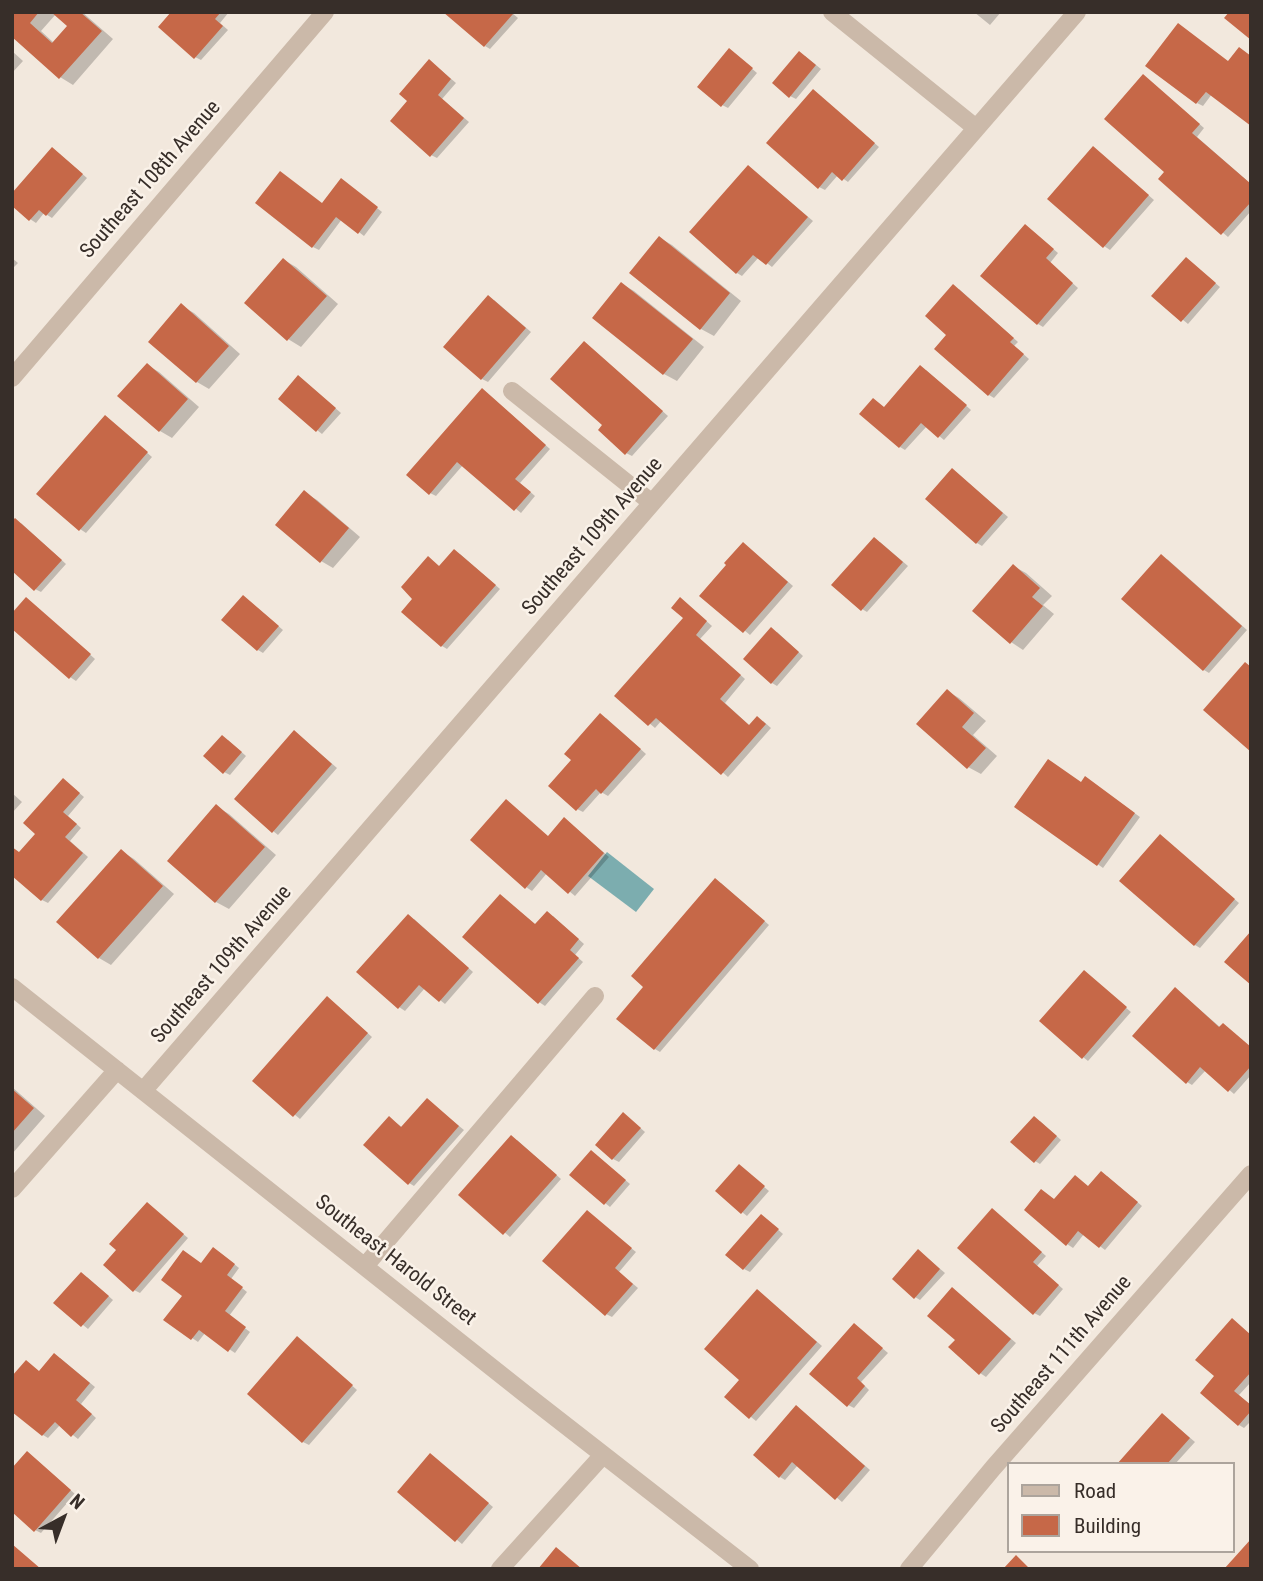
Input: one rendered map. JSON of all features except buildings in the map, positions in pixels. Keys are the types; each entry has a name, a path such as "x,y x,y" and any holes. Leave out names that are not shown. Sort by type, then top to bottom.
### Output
{"street":[{"name":"Southeast 108th Avenue","path":"14,373 325,12"},
{"path":"832,12 976,128"},
{"name":"Southeast 109th Avenue","path":"143,1091 1077,12"},
{"path":"512,391 652,503"},
{"name":"Southeast Harold Street","path":"12,987 750,1569"},
{"path":"365,1266 595,996"},
{"path":"12,1189 117,1070"},
{"name":"Southeast 111th Avenue","path":"909,1569 993,1468 1251,1174"},
{"path":"500,1569 603,1455"}],"water":[{"path":"607,852 654,889 636,912 588,876"}]}
